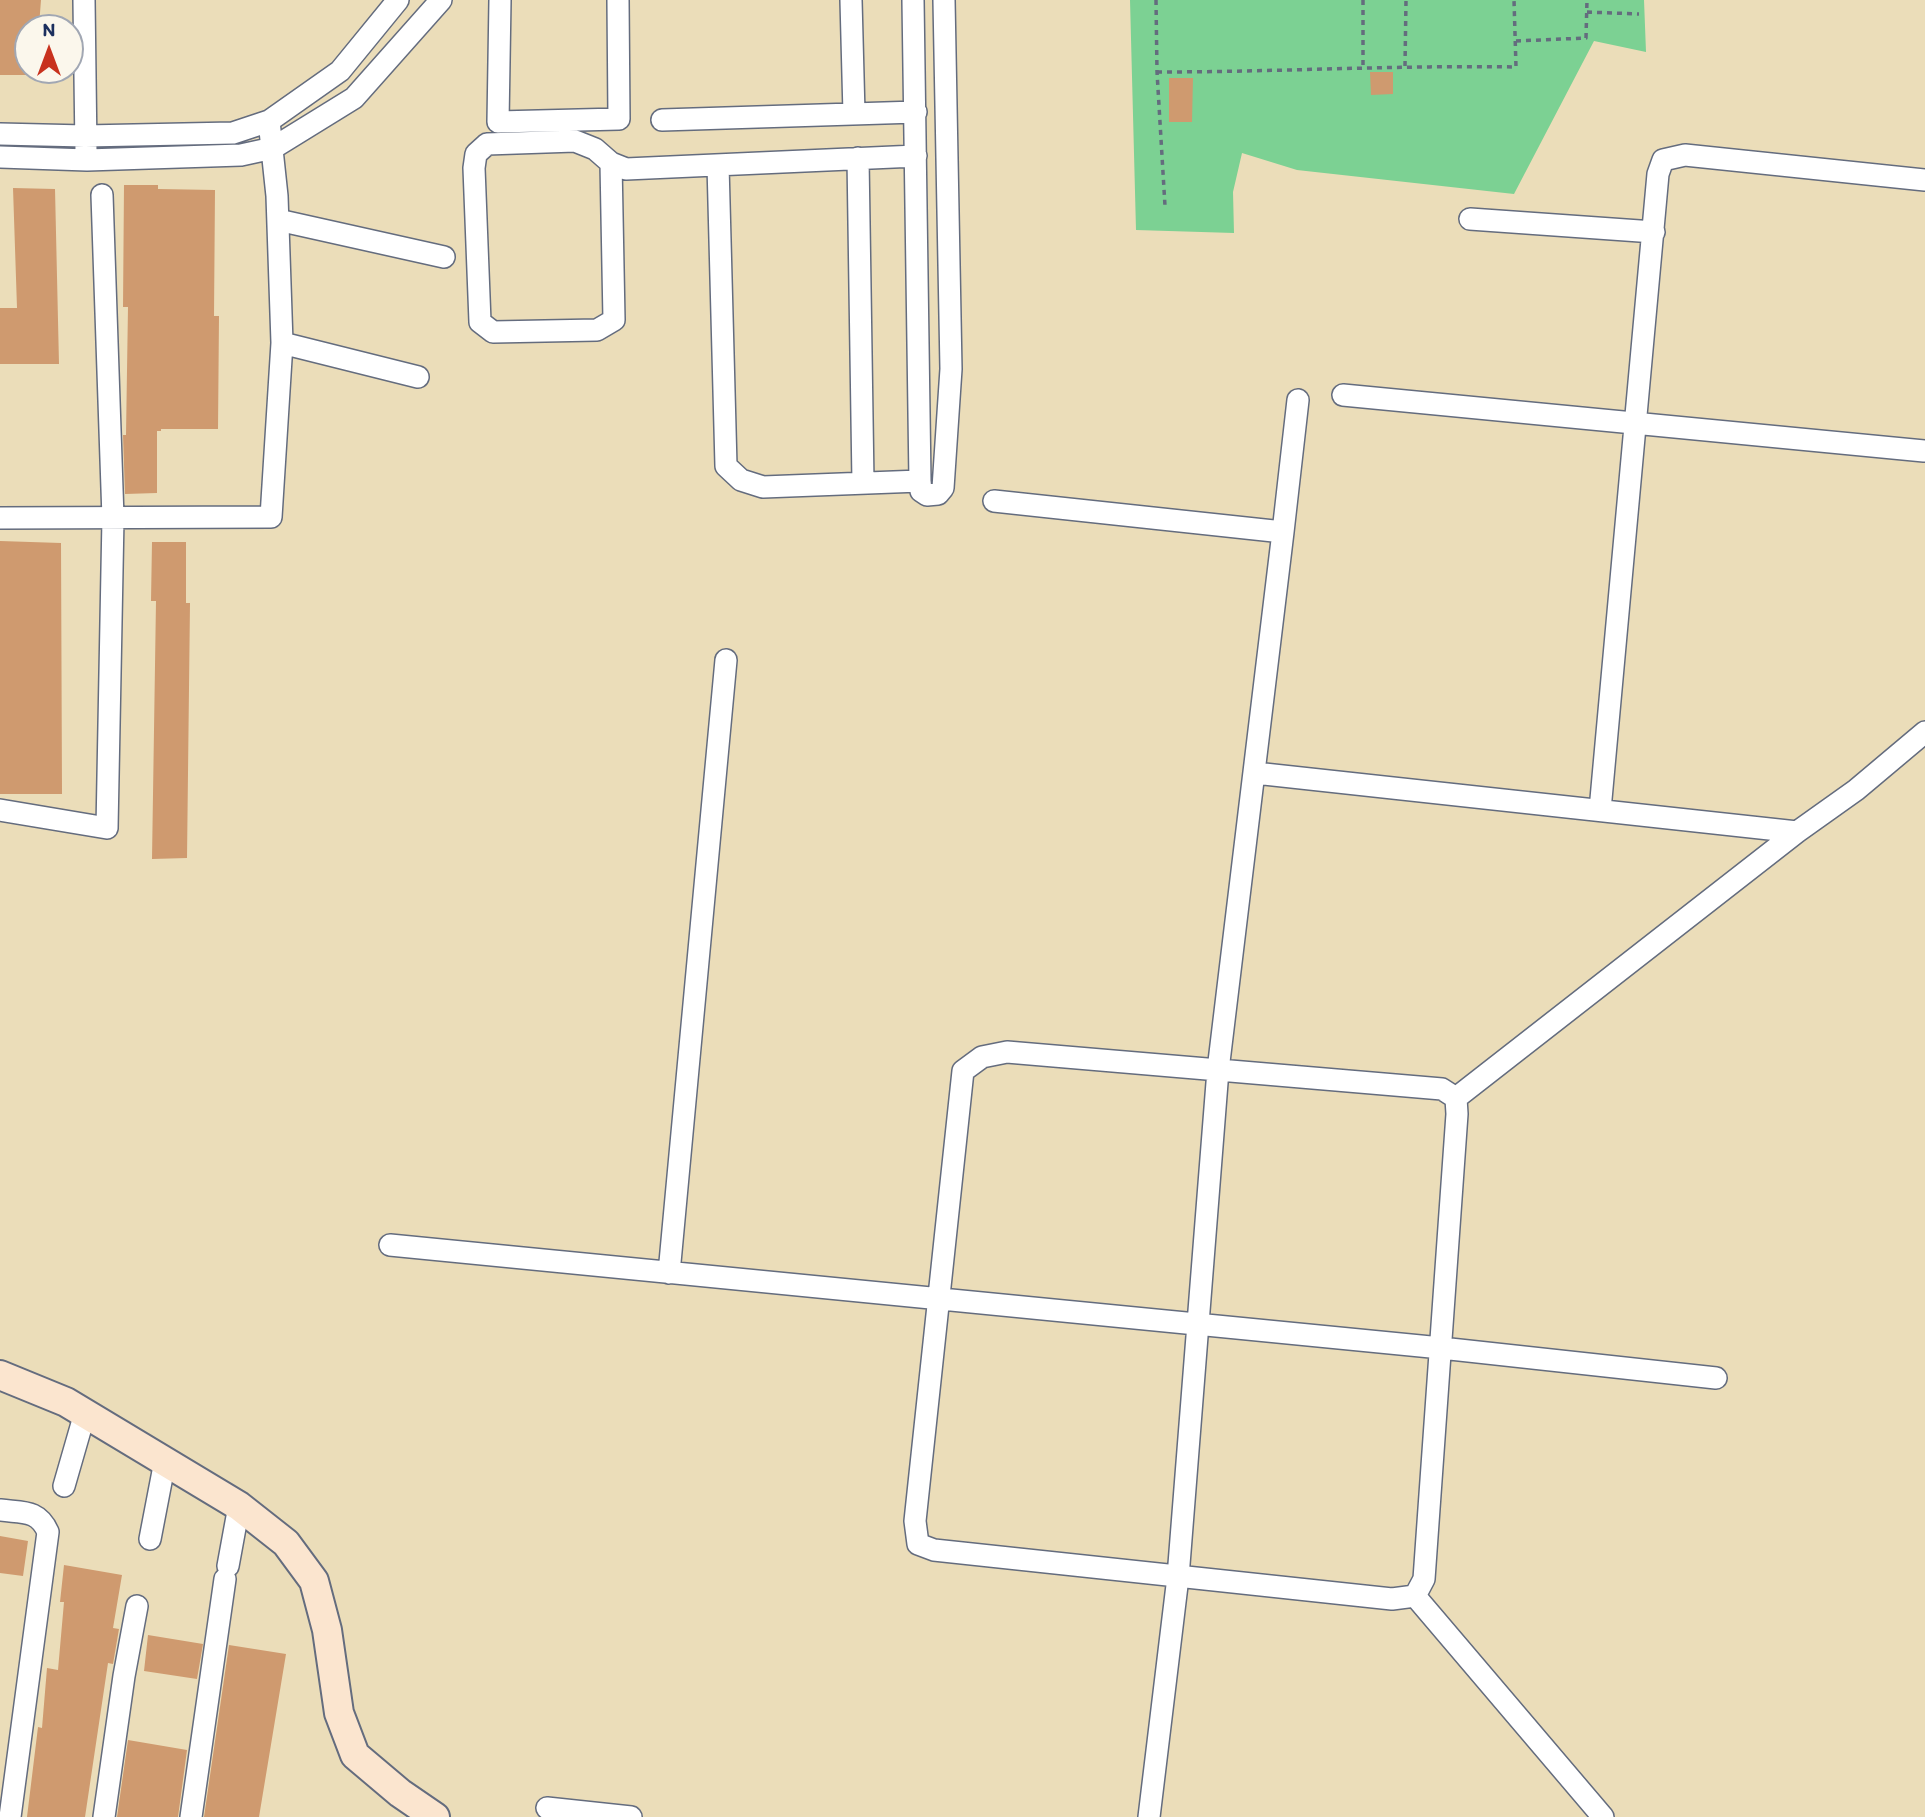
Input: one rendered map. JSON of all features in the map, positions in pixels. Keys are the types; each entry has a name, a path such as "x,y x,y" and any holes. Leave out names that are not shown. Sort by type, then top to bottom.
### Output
{"street":[{"path":"84,0 87,160"},
{"path":"0,134 85,136 233,132 269,121 340,71 398,0"},
{"path":"0,157 87,160 241,155 273,148 354,98 441,0"},
{"path":"500,0 498,122 618,119 618,0"},
{"path":"852,0 854,114"},
{"path":"913,0 920,481 921,491 927,495 938,494 943,488 951,369 944,0"},
{"path":"662,120 916,112"},
{"path":"0,518 271,517 282,343 278,220 269,121"},
{"path":"611,163 614,320 597,330 493,332 480,323 474,168 477,154 487,144 575,141 596,149 611,163 626,169 858,159 947,138"},
{"path":"1600,810 1658,174 1663,160 1685,155 1925,180"},
{"path":"858,159 863,483"},
{"path":"718,165 726,466 741,480 763,487 920,481"},
{"path":"0,810 107,828 113,518 102,195"},
{"path":"1469,219 1654,232"},
{"path":"278,220 444,257"},
{"path":"282,343 418,377"},
{"path":"1343,395 1924,451"},
{"path":"1149,1817 1178,1577 1218,1070 1298,400"},
{"path":"995,502 1283,531"},
{"path":"669,1273 726,660"},
{"path":"1456,1098 1797,832 1856,790 1925,732"},
{"path":"1255,773 1797,832"},
{"path":"1415,1596 1392,1600 934,1550 918,1544 915,1521 963,1071 982,1057 1007,1052 1442,1089 1456,1098"},
{"path":"1415,1596 1424,1579 1456,1098"},
{"path":"390,1245 1716,1378"},
{"path":"0,1375 66,1402 85,1413 239,1506 285,1543 314,1581 327,1630 339,1713 355,1755 400,1793 435,1817"},
{"path":"64,1486 85,1413"},
{"path":"150,1539 165,1461"},
{"path":"191,1817 226,1572 239,1506"},
{"path":"0,1510 36,1515 48,1532 10,1817"},
{"path":"1415,1596 1603,1817"},
{"path":"104,1817 136,1606"},
{"path":"547,1808 631,1817"}],"path":[{"path":"1156,0 1157,72 1165,205"},
{"path":"1363,0 1363,69"},
{"path":"1405,66 1406,0"},
{"path":"1157,72 1405,66 1516,67 1514,0"},
{"path":"1516,41 1586,38 1587,0"},
{"path":"1587,12 1639,14"}],"green space":[{"path":"1130,0 1644,0 1646,52 1594,41 1514,194 1297,170 1242,153 1233,192 1234,233 1136,230"}],"building":[{"path":"0,0 41,0 40,14 14,14 14,75 0,75"},
{"path":"1370,72 1393,72 1393,94 1371,95"},
{"path":"1169,78 1193,78 1192,122 1169,122"},
{"path":"124,185 158,185 158,189 215,190 214,316 219,316 218,429 157,431 157,493 125,494 123,435 126,435 128,307 123,307"},
{"path":"13,188 55,189 59,364 0,364 0,308 17,308"},
{"path":"0,541 61,543 62,794 0,794"},
{"path":"152,542 186,542 186,603 190,603 187,858 152,859 156,601 151,601"},
{"path":"0,1536 28,1541 23,1576 0,1573"},
{"path":"64,1565 122,1575 113,1628 119,1629 113,1664 108,1663 85,1817 27,1817 38,1727 42,1728 47,1668 58,1670 64,1602 60,1602"},
{"path":"148,1635 203,1644 197,1679 144,1671"},
{"path":"229,1645 286,1654 259,1817 204,1817"},
{"path":"128,1740 187,1750 178,1817 117,1817"}]}
